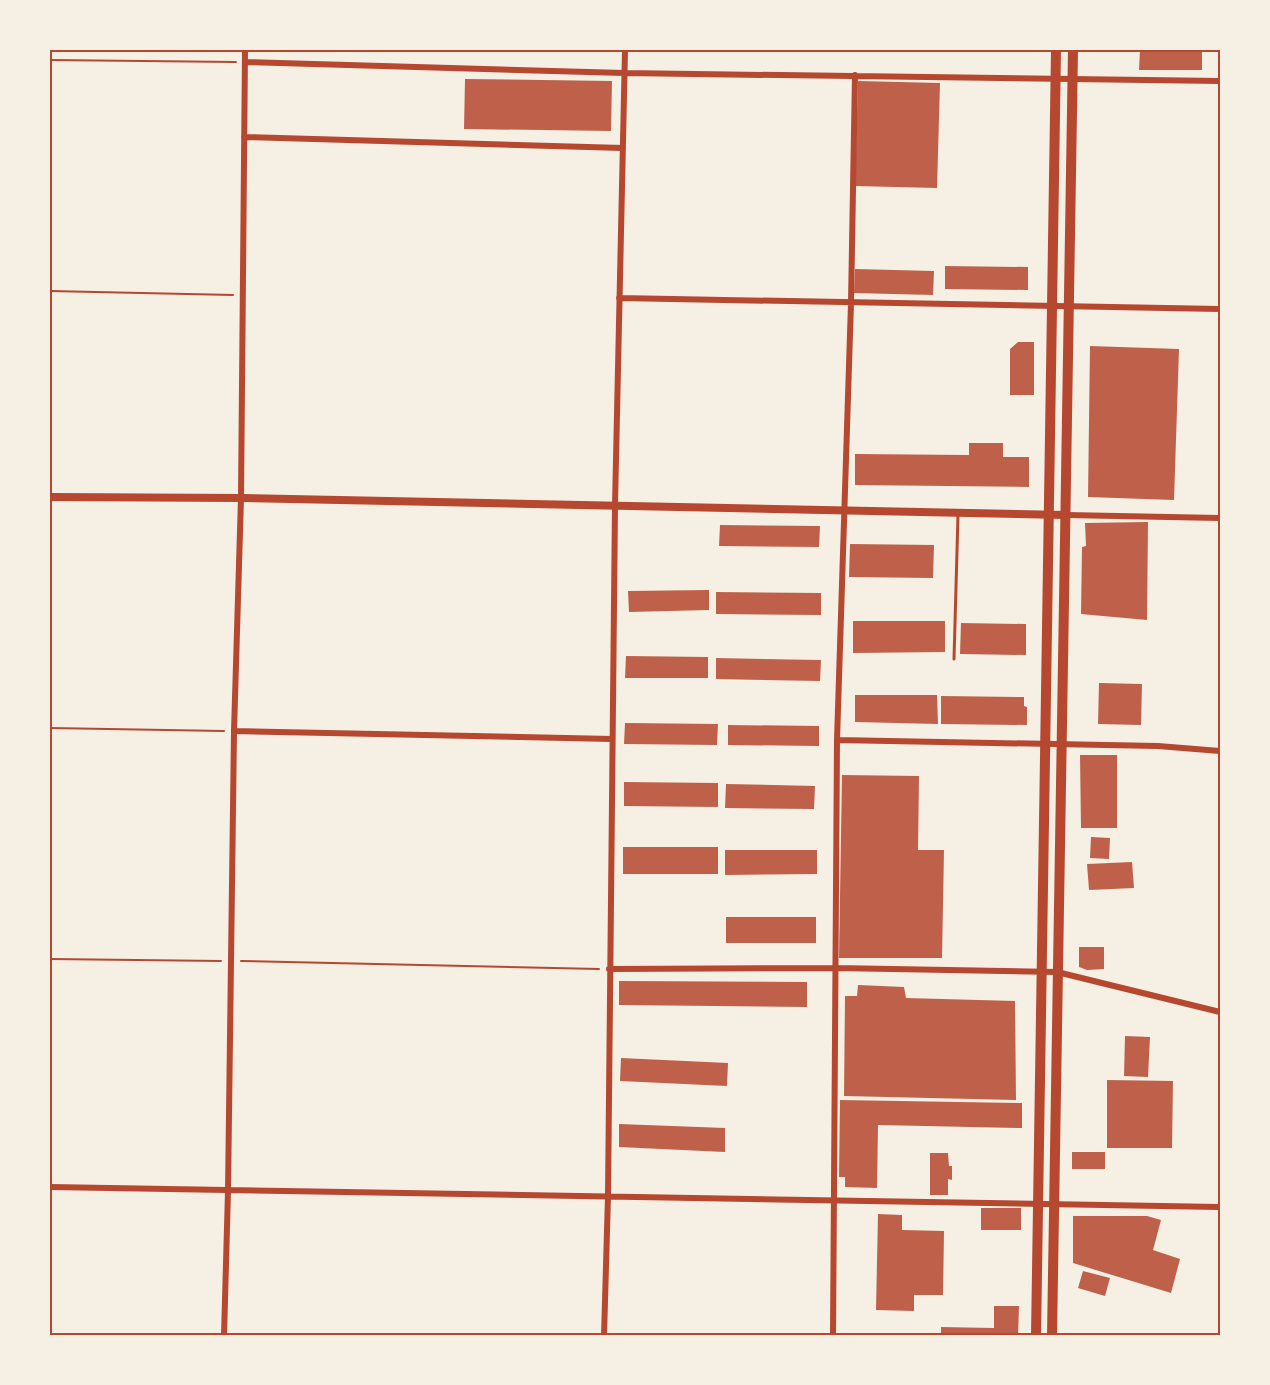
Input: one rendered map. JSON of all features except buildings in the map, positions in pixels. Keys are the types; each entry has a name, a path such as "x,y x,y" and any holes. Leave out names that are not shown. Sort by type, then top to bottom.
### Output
{"highway":[{"path":"1036,1335 1056,50"},
{"path":"1052,1335 1073,50"}],"street":[{"path":"224,1335 234,731 241,498 245,50"},
{"path":"604,1335 608,1196 615,505 625,50"},
{"path":"245,62 624,73 1221,81"},
{"path":"833,1335 837,740 851,303 855,75"},
{"path":"244,137 623,148"},
{"path":"619,298 1221,309"},
{"path":"50,497 241,498 1221,518"},
{"path":"234,731 612,739"},
{"path":"837,740 1158,746 1221,751"},
{"path":"609,969 836,968 1057,972 1221,1012"},
{"path":"50,1187 1221,1207"}],"lane":[{"path":"954,659 958,513"}],"path":[{"path":"50,60 245,62"},
{"path":"50,291 243,295"},
{"path":"50,728 234,731"},
{"path":"50,959 609,969"}]}
